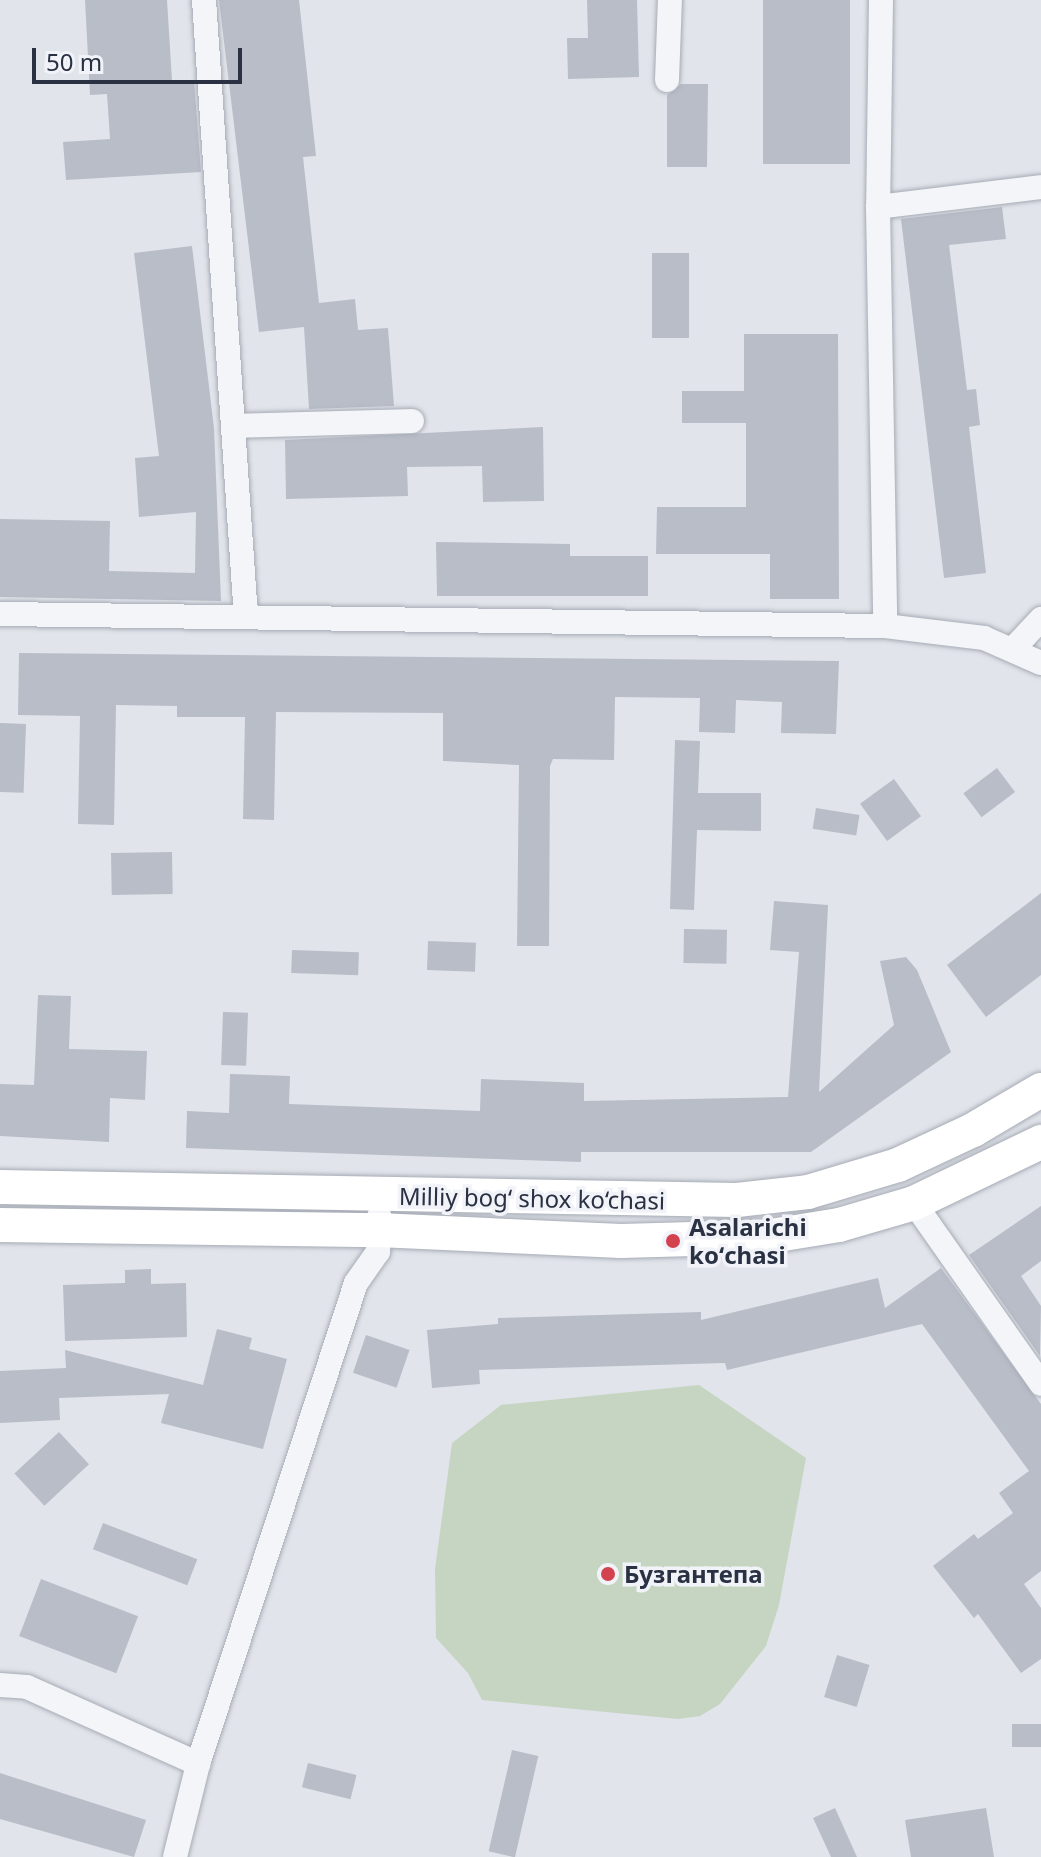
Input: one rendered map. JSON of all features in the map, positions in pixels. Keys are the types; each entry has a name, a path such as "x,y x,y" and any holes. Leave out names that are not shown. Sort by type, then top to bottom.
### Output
{"main road":[{"name":"Milliy bog‘ shox ko‘chasi","path":"0,1187 699,1201 808,1192 909,1161 1041,1090"},
{"name":"Milliy bog‘ shox ko‘chasi","path":"0,1225 378,1230 707,1241 804,1232 914,1203 1041,1142"}],"street":[{"path":"204,0 246,617"},
{"path":"667,80 670,0"},
{"path":"881,0 878,207 885,626"},
{"path":"878,207 1041,187"},
{"path":"233,426 412,421"},
{"path":"0,614 885,626 950,631 1014,648 1041,663"},
{"path":"1014,648 1041,619"},
{"path":"175,1857 198,1764 356,1283 378,1252 379,1194"},
{"path":"914,1203 1041,1384"},
{"path":"0,1685 27,1687 198,1764"}],"green space":[{"path":"699,1385 806,1458 779,1605 766,1646 720,1704 700,1716 678,1719 482,1700 468,1673 436,1638 435,1569 452,1443 501,1405"}],"building":[{"path":"85,0 167,0 172,81 194,80 201,172 66,180 63,142 110,139 107,94 90,95"},
{"path":"219,0 299,0 316,156 303,157 319,303 355,299 358,330 388,328 394,406 309,409 304,327 259,332"},
{"path":"587,0 637,0 639,77 568,79 567,38 588,38"},
{"path":"763,0 850,0 850,164 763,164"},
{"path":"681,84 708,84 707,167 667,167 667,95"},
{"path":"1002,207 1006,239 949,245 967,390 976,389 980,425 969,427 986,573 944,578 901,219"},
{"path":"192,246 214,428 221,601 0,597 0,519 110,521 109,571 195,573 196,512 139,517 135,458 159,456 134,253"},
{"path":"652,253 689,253 689,338 652,338"},
{"path":"744,334 838,334 839,599 770,599 770,554 656,554 657,507 746,507 746,423 682,423 682,391 744,391"},
{"path":"543,427 544,501 483,502 482,466 407,467 408,496 286,499 285,440"},
{"path":"436,542 570,544 570,556 648,556 648,596 437,596"},
{"path":"19,653 839,661 836,734 781,733 782,702 736,700 735,733 699,732 700,698 615,697 614,760 553,759 550,766 549,946 517,946 519,765 443,761 443,713 276,712 274,820 243,819 245,717 177,717 177,706 116,705 114,825 78,824 80,716 18,715"},
{"path":"0,723 26,724 24,793 0,792"},
{"path":"675,740 700,741 698,793 761,793 761,831 697,830 694,910 670,909"},
{"path":"997,768 1015,792 982,817 963,793"},
{"path":"894,779 921,816 887,841 860,804"},
{"path":"816,808 859,815 856,836 813,829"},
{"path":"172,852 173,894 112,895 111,853"},
{"path":"1041,893 1041,975 986,1017 947,965"},
{"path":"774,901 828,905 819,1092 894,1025 880,961 906,957 917,970 951,1052 811,1152 581,1152 581,1162 186,1148 187,1111 229,1113 230,1074 290,1076 289,1104 480,1111 481,1079 584,1083 584,1101 788,1097 799,952 770,950"},
{"path":"684,929 727,930 726,964 683,963"},
{"path":"428,941 476,943 475,972 427,970"},
{"path":"292,950 359,952 358,975 291,973"},
{"path":"38,995 71,996 69,1049 147,1051 145,1100 110,1098 109,1142 0,1136 0,1084 34,1085"},
{"path":"223,1012 248,1013 246,1066 221,1065"},
{"path":"1041,1206 1041,1261 1021,1276 1041,1306 1040,1356 969,1255"},
{"path":"941,1268 1041,1404 1041,1571 1024,1584 1041,1608 1041,1659 1021,1673 978,1614 974,1618 933,1566 974,1534 978,1539 1013,1513 999,1493 1029,1471 922,1324 727,1370 725,1363 479,1370 480,1384 432,1388 427,1330 498,1324 498,1318 701,1312 701,1320 878,1278 885,1308"},
{"path":"151,1269 151,1284 186,1283 187,1337 65,1341 63,1285 125,1283 125,1270"},
{"path":"217,1329 252,1338 249,1349 287,1359 263,1449 161,1423 169,1394 59,1398 60,1420 0,1423 0,1371 66,1368 65,1350 203,1385"},
{"path":"366,1335 409,1350 396,1388 353,1373"},
{"path":"59,1432 89,1464 44,1506 14,1474"},
{"path":"103,1523 197,1559 187,1585 93,1549"},
{"path":"41,1579 138,1616 116,1673 19,1636"},
{"path":"837,1655 870,1665 857,1707 824,1697"},
{"path":"1012,1724 1041,1724 1041,1747 1012,1747"},
{"path":"512,1750 538,1756 515,1857 489,1851"},
{"path":"308,1763 357,1775 350,1799 302,1787"},
{"path":"0,1773 146,1820 134,1857 0,1819"},
{"path":"835,1808 857,1857 831,1857 813,1818"},
{"path":"986,1808 994,1857 911,1857 905,1820"}],"place":[{"name":"Asalarichi koʻchasi","path":"673,1241"},
{"name":"Бузгантепа","path":"608,1574"}]}
